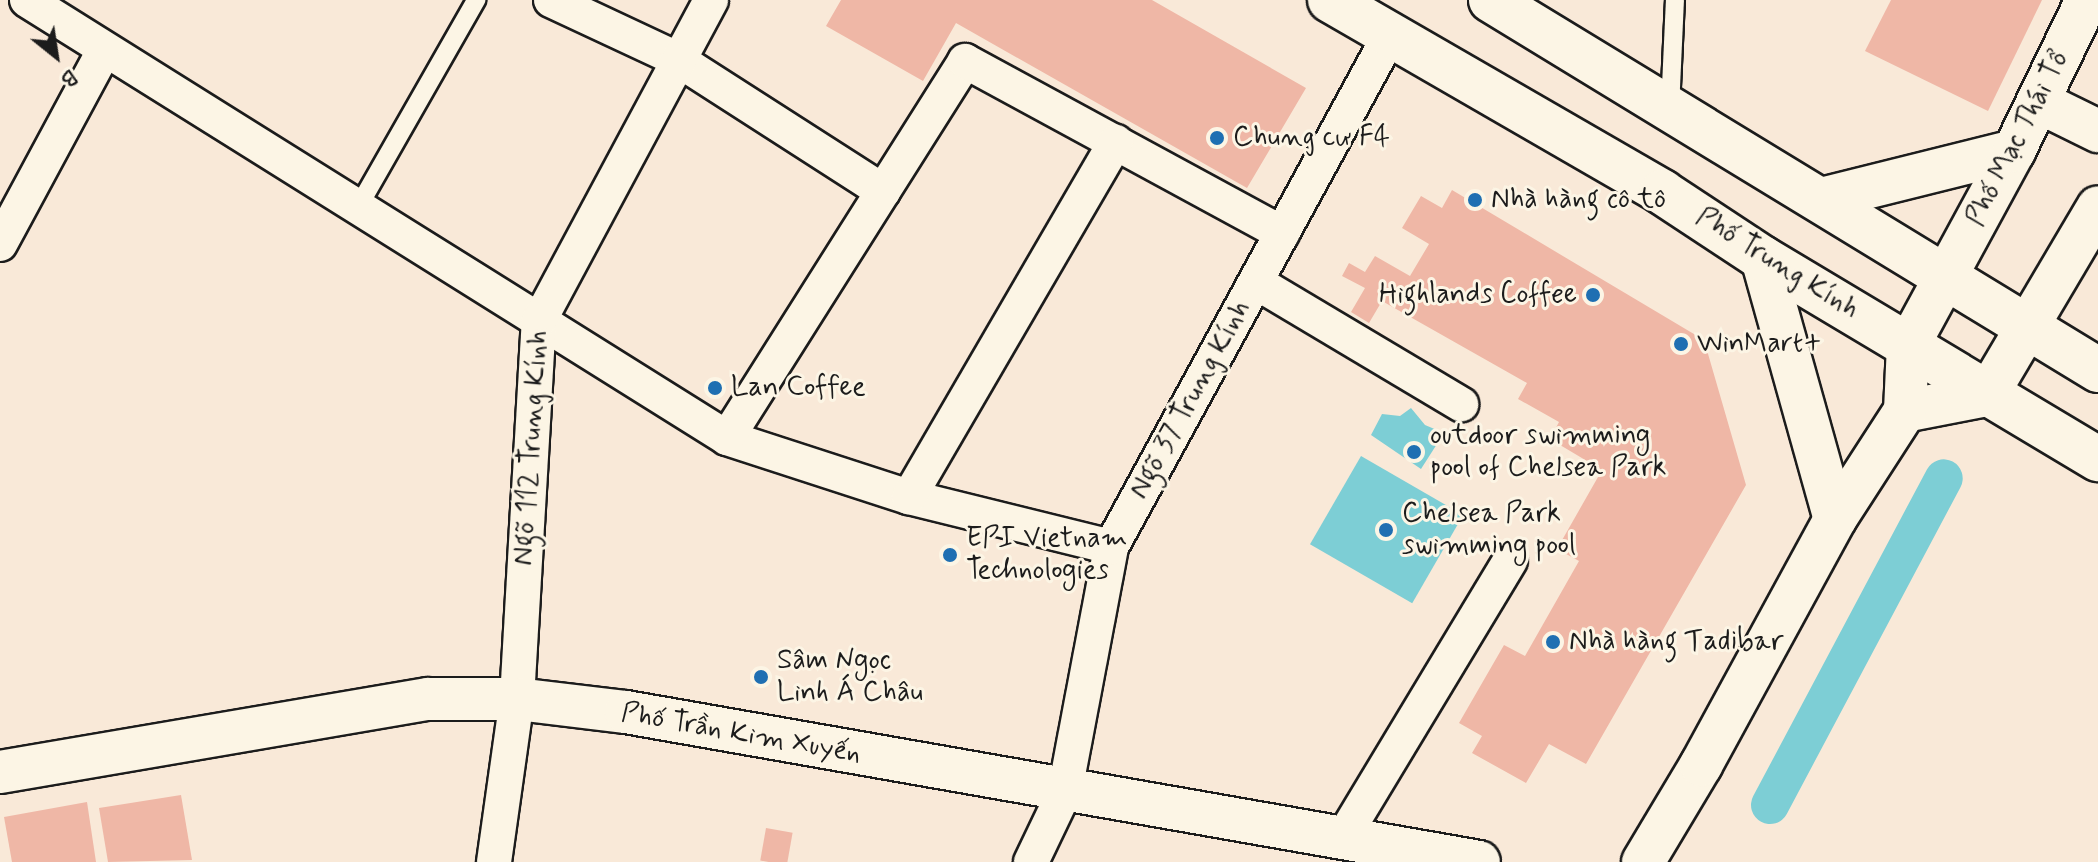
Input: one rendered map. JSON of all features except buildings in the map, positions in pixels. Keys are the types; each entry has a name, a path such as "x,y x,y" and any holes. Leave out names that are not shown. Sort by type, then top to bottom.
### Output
{"main road":[{"name":"Phố Trung Kính","path":"1330,0 1662,192 1762,258 2098,459"},
{"path":"1491,0 2098,370"}],"street":[{"path":"27,0 727,438 909,497 1111,547"},
{"path":"551,0 677,59 883,191"},
{"name":"Ngõ 112 Trung Kính","path":"494,862 517,699 539,321 711,0"},
{"name":"Phố Mạc Thái Tổ","path":"1908,346 2014,151 2087,0"},
{"name":"Ngõ 37 Trung Kính","path":"1031,862 1065,791 1111,547 1390,35"},
{"path":"0,244 104,51"},
{"path":"727,438 965,61 1282,233"},
{"path":"2039,102 2098,131"},
{"path":"909,497 1116,142"},
{"path":"1821,199 2014,151"},
{"path":"1905,411 1987,395 2096,220"},
{"path":"1762,258 1835,519"},
{"path":"1256,282 1461,404"},
{"path":"1643,862 1701,765 1835,519 1905,411 1908,346"},
{"path":"1356,846 1510,561"},
{"name":"Phố Trần Kim Xuyến","path":"0,772 428,699 517,699 626,712 1356,846 1479,862"}],"lane":[{"path":"357,209 476,0"},
{"path":"1670,109 1675,0"}],"water":[{"name":"outdoor swimming pool of Chelsea Park","path":"1411,408 1425,425 1444,433 1421,469 1371,435 1382,414 1400,416"},
{"name":"Chelsea Park swimming pool","path":"1361,456 1463,515 1412,603 1310,544"}],"waterway":[{"path":"1770,805 1944,478"}],"place":[{"name":"Chung cư F4","path":"1217,138"},
{"name":"Nhà hàng cô tô","path":"1475,200"},
{"name":"Highlands Coffee","path":"1593,295"},
{"name":"WinMart+","path":"1681,344"},
{"name":"Lan Coffee","path":"715,388"},
{"name":"outdoor swimming pool of Chelsea Park","path":"1414,452"},
{"name":"Chelsea Park swimming pool","path":"1386,530"},
{"name":"EPI Vietnam Technologies","path":"950,555"},
{"name":"Nhà hàng Tadibar","path":"1553,642"},
{"name":"Sâm Ngọc Linh Á Châu","path":"761,677"}]}
